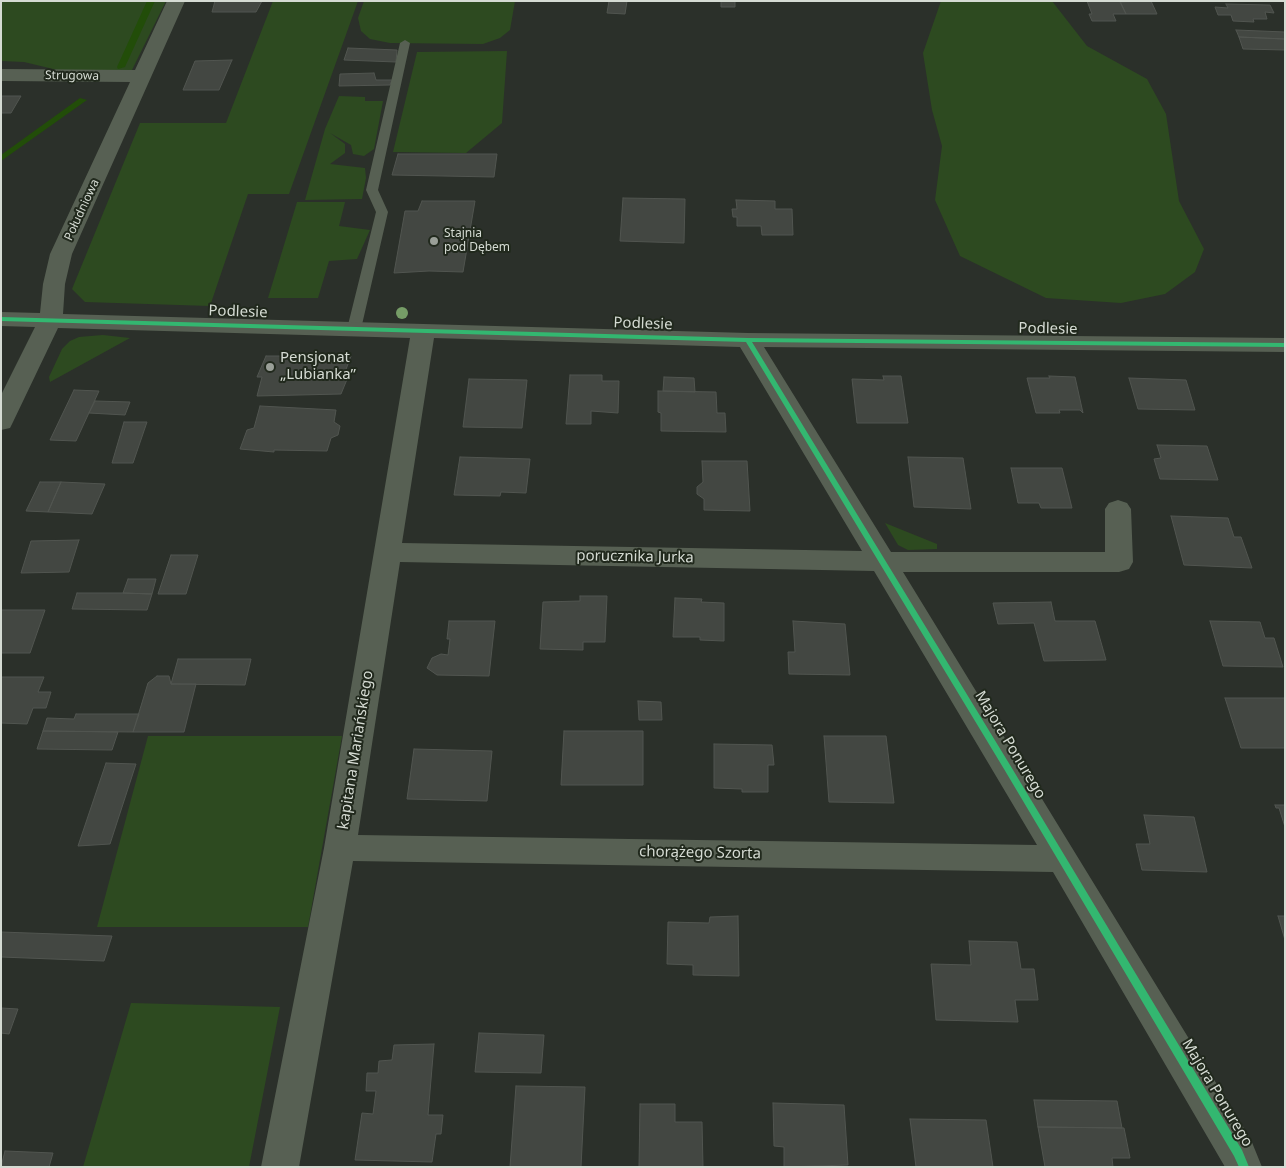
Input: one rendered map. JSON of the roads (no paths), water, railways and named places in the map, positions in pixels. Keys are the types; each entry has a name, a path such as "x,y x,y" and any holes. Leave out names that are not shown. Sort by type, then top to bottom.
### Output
{"street":[{"name":"Południowa","path":"1,422 33,352 51,320 54,284 61,254 144,76 176,1"},
{"name":"Strugowa","path":"1,75 144,76"},
{"name":"Podlesie","path":"1,319 748,340 1285,345"},
{"name":"kapitana Mariańskiego","path":"280,1167 340,848 423,331"},
{"name":"Majora Ponurego","path":"748,340 883,561 1238,1153 1244,1167"},
{"name":"porucznika Jurka","path":"387,552 883,561 1119,562 1118,509"},
{"name":"chorążego Szorta","path":"340,848 1060,859"}],"lane":[{"path":"354,329 382,212 372,190 405,43"}],"waterway":[{"path":"121,67 151,1"},
{"path":"1,159 83,100"}],"place":[{"name":"Stajnia pod Dębem","path":"434,241"},
{"name":"Pensjonat „Lubianka”","path":"270,367"}]}
